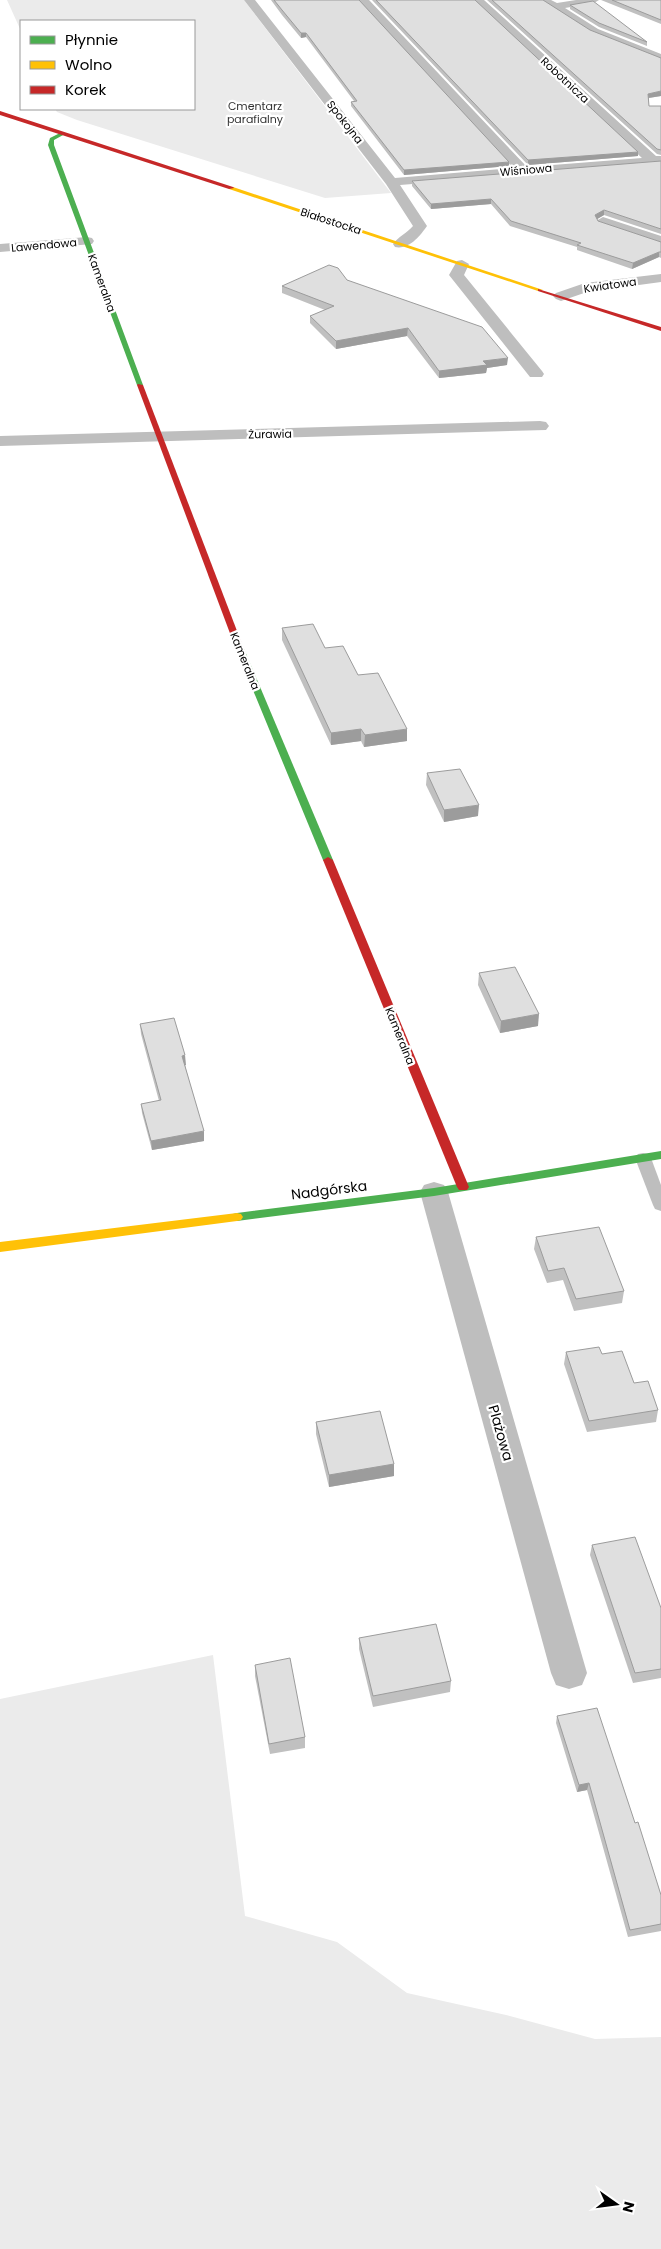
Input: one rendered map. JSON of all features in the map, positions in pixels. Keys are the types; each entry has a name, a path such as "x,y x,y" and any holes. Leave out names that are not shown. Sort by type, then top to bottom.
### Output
{"street":[{"name":"Spokojna","path":"249,0 391,182 420,226 400,244"},
{"path":"363,0 523,170"},
{"name":"Robotnicza","path":"478,0 656,160"},
{"path":"544,0 594,31 661,58"},
{"path":"555,7 594,0"},
{"path":"631,47 654,43"},
{"name":"Białostocka","path":"0,113 661,330"},
{"name":"Kameralna","path":"62,134 52,139 51,145 219,597 448,1190"},
{"name":"Wiśniowa","path":"391,182 656,160"},
{"path":"602,222 661,241"},
{"name":"Lawendowa","path":"0,248 87,241"},
{"path":"462,264 456,275 536,374"},
{"name":"Kwiatowa","path":"561,296 585,288 661,278"},
{"name":"Żurawia","path":"0,441 540,426"},
{"name":"Nadgórska","path":"0,1247 448,1190 661,1155"},
{"name":"Plażowa","path":"448,1190 569,1673"}],"lane":[{"path":"643,1158 661,1205"}],"green space":[{"name":"Cmentarz parafialny","path":"7,0 244,0 391,193 325,198 77,120 56,110 195,110 195,20 20,20 20,29"},
{"path":"213,1655 245,1916 337,1942 407,1993 506,2015 595,2039 661,2037 661,2249 0,2249 0,1699"}],"building":[{"path":"274,0 359,0 509,162 404,170 351,102 357,101 306,33 301,33"},
{"path":"376,0 475,0 638,152 528,160"},
{"path":"492,0 543,0 590,30 661,58 661,91 648,94 649,106 661,106 661,150 657,149"},
{"path":"612,0 661,0 661,20"},
{"path":"593,1 647,42 599,23 570,5"},
{"path":"661,161 661,229 604,210 595,215 598,221 661,242 661,252 633,263 577,245 581,243 511,221 491,199 431,204 412,181"},
{"path":"329,265 338,268 347,280 482,327 508,358 483,361 487,365 439,371 408,328 336,341 310,316 334,306 282,286"},
{"path":"313,624 325,648 343,646 358,675 378,673 407,729 365,735 361,729 331,733 282,628"},
{"path":"460,769 479,805 444,810 427,773"},
{"path":"515,967 539,1014 501,1021 479,973"},
{"path":"174,1018 185,1055 182,1056 204,1131 151,1141 141,1104 161,1100 140,1024"},
{"path":"599,1227 624,1291 576,1299 564,1268 548,1271 536,1237"},
{"path":"599,1347 602,1354 622,1351 634,1383 648,1381 658,1410 589,1421 566,1352"},
{"path":"380,1411 394,1464 329,1475 316,1422"},
{"path":"635,1537 661,1608 661,1669 635,1673 592,1545"},
{"path":"436,1624 451,1681 373,1696 359,1638"},
{"path":"290,1658 305,1737 269,1744 255,1665"},
{"path":"597,1708 635,1823 638,1822 661,1895 661,1924 630,1930 589,1783 579,1785 557,1716"}],"traffic: fast":[{"path":"62,134 52,139 51,145 140,385"},
{"path":"238,644 328,860"},
{"path":"237,1217 434,1192 661,1155"}],"traffic: slow":[{"path":"231,188 540,290"},
{"path":"0,1247 237,1217"}],"traffic: jam":[{"path":"0,113 231,188"},
{"path":"540,290 661,329"},
{"path":"140,385 238,644"},
{"path":"328,860 463,1187"}]}
